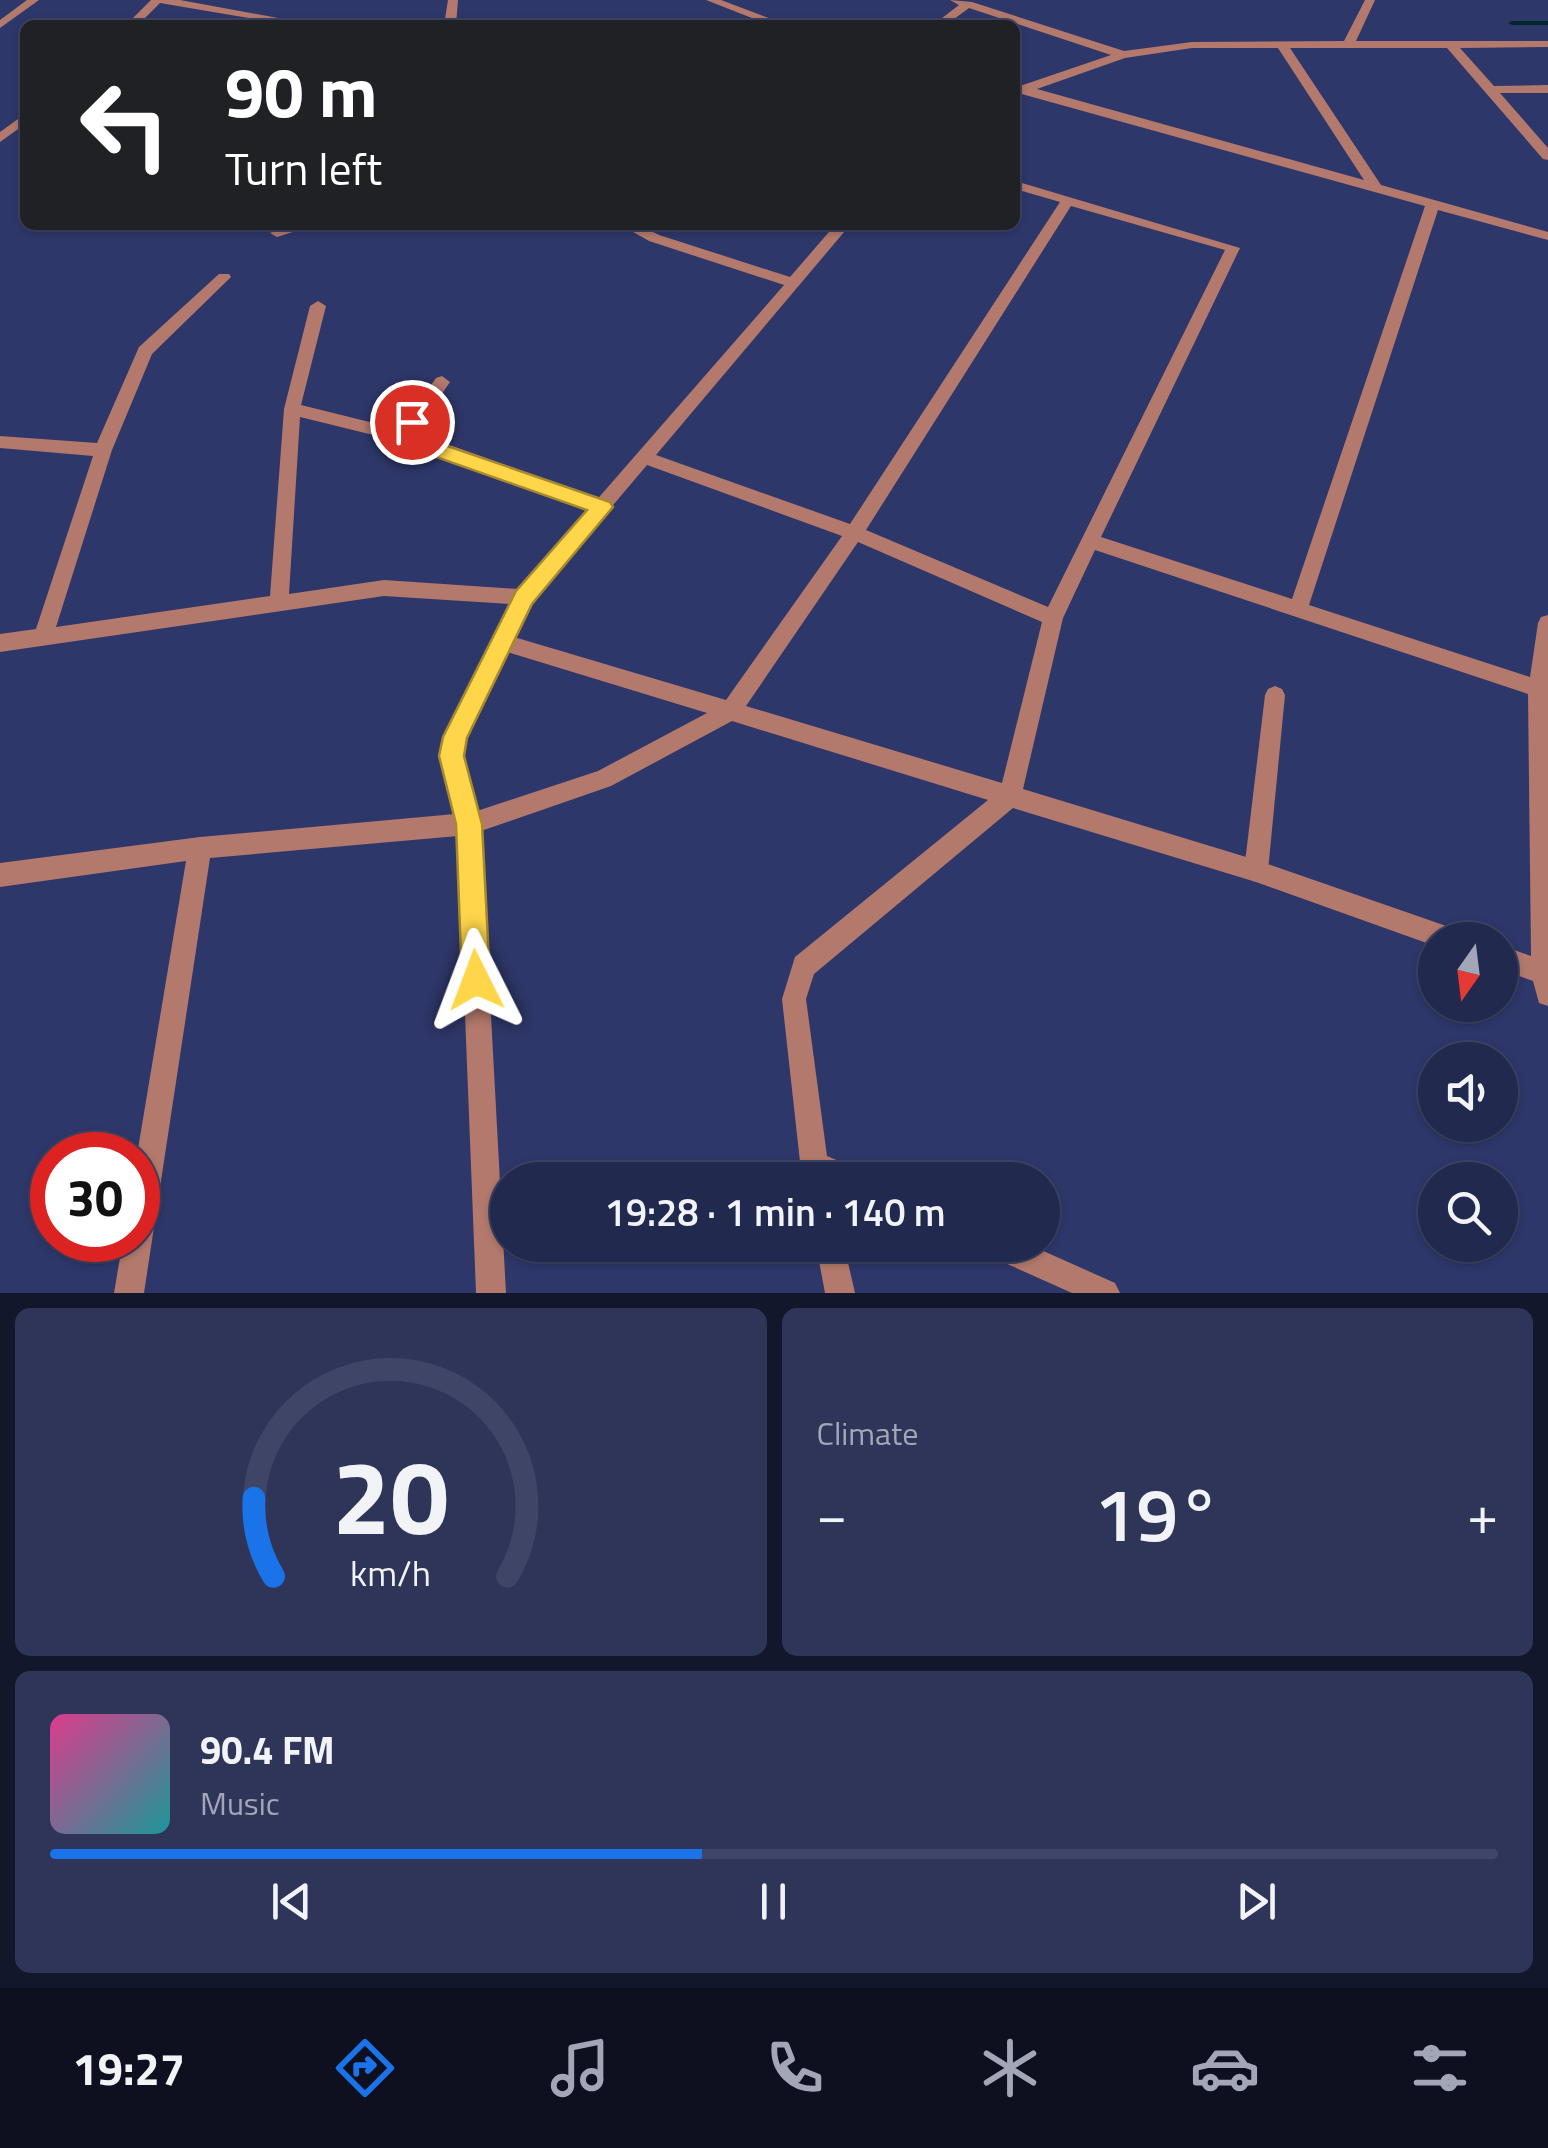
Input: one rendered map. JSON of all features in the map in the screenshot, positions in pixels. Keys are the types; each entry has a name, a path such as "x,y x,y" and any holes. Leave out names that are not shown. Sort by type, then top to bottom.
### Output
{"street":[{"path":"0,25 34,0"},
{"path":"137,20 158,0 279,20"},
{"path":"711,0 765,19"},
{"path":"1349,43 1370,0"},
{"path":"962,2 1016,20"},
{"path":"761,20 765,19"},
{"path":"1020,21 1123,56"},
{"path":"1281,44 1376,188"},
{"path":"1450,44 1542,141 1548,156"},
{"path":"1020,91 1123,56 1192,45 1548,44"},
{"path":"1491,90 1548,89"},
{"path":"1020,91 1548,236"},
{"path":"813,1162 794,999 804,966 1010,796 1052,618 1234,248 1020,186"},
{"path":"0,874 200,848 469,824 603,779 731,711 854,533 1068,200"},
{"path":"1299,607 1433,204"},
{"path":"277,233 289,230"},
{"path":"638,230 791,282"},
{"path":"491,1293 469,824 451,756 455,737 524,598 838,230"},
{"path":"43,638 103,450 144,350 224,277"},
{"path":"279,605 292,408 318,306"},
{"path":"414,439 412,422 442,382"},
{"path":"292,408 414,439 602,507"},
{"path":"0,442 103,450"},
{"path":"646,458 854,533 1052,618"},
{"path":"1090,541 1543,690"},
{"path":"0,643 384,588 524,598"},
{"path":"1518,966 1546,980 1543,690 1548,623"},
{"path":"500,640 1256,872 1418,928"},
{"path":"1256,872 1275,695"},
{"path":"129,1293 200,848"},
{"path":"834,1262 840,1293"},
{"path":"1035,1262 1105,1293"}],"waterway":[{"path":"1512,23 1548,23"}],"route":[{"path":"412,422 414,439 426,446 602,507 524,598 455,737 451,756 469,824 476,980"}]}
